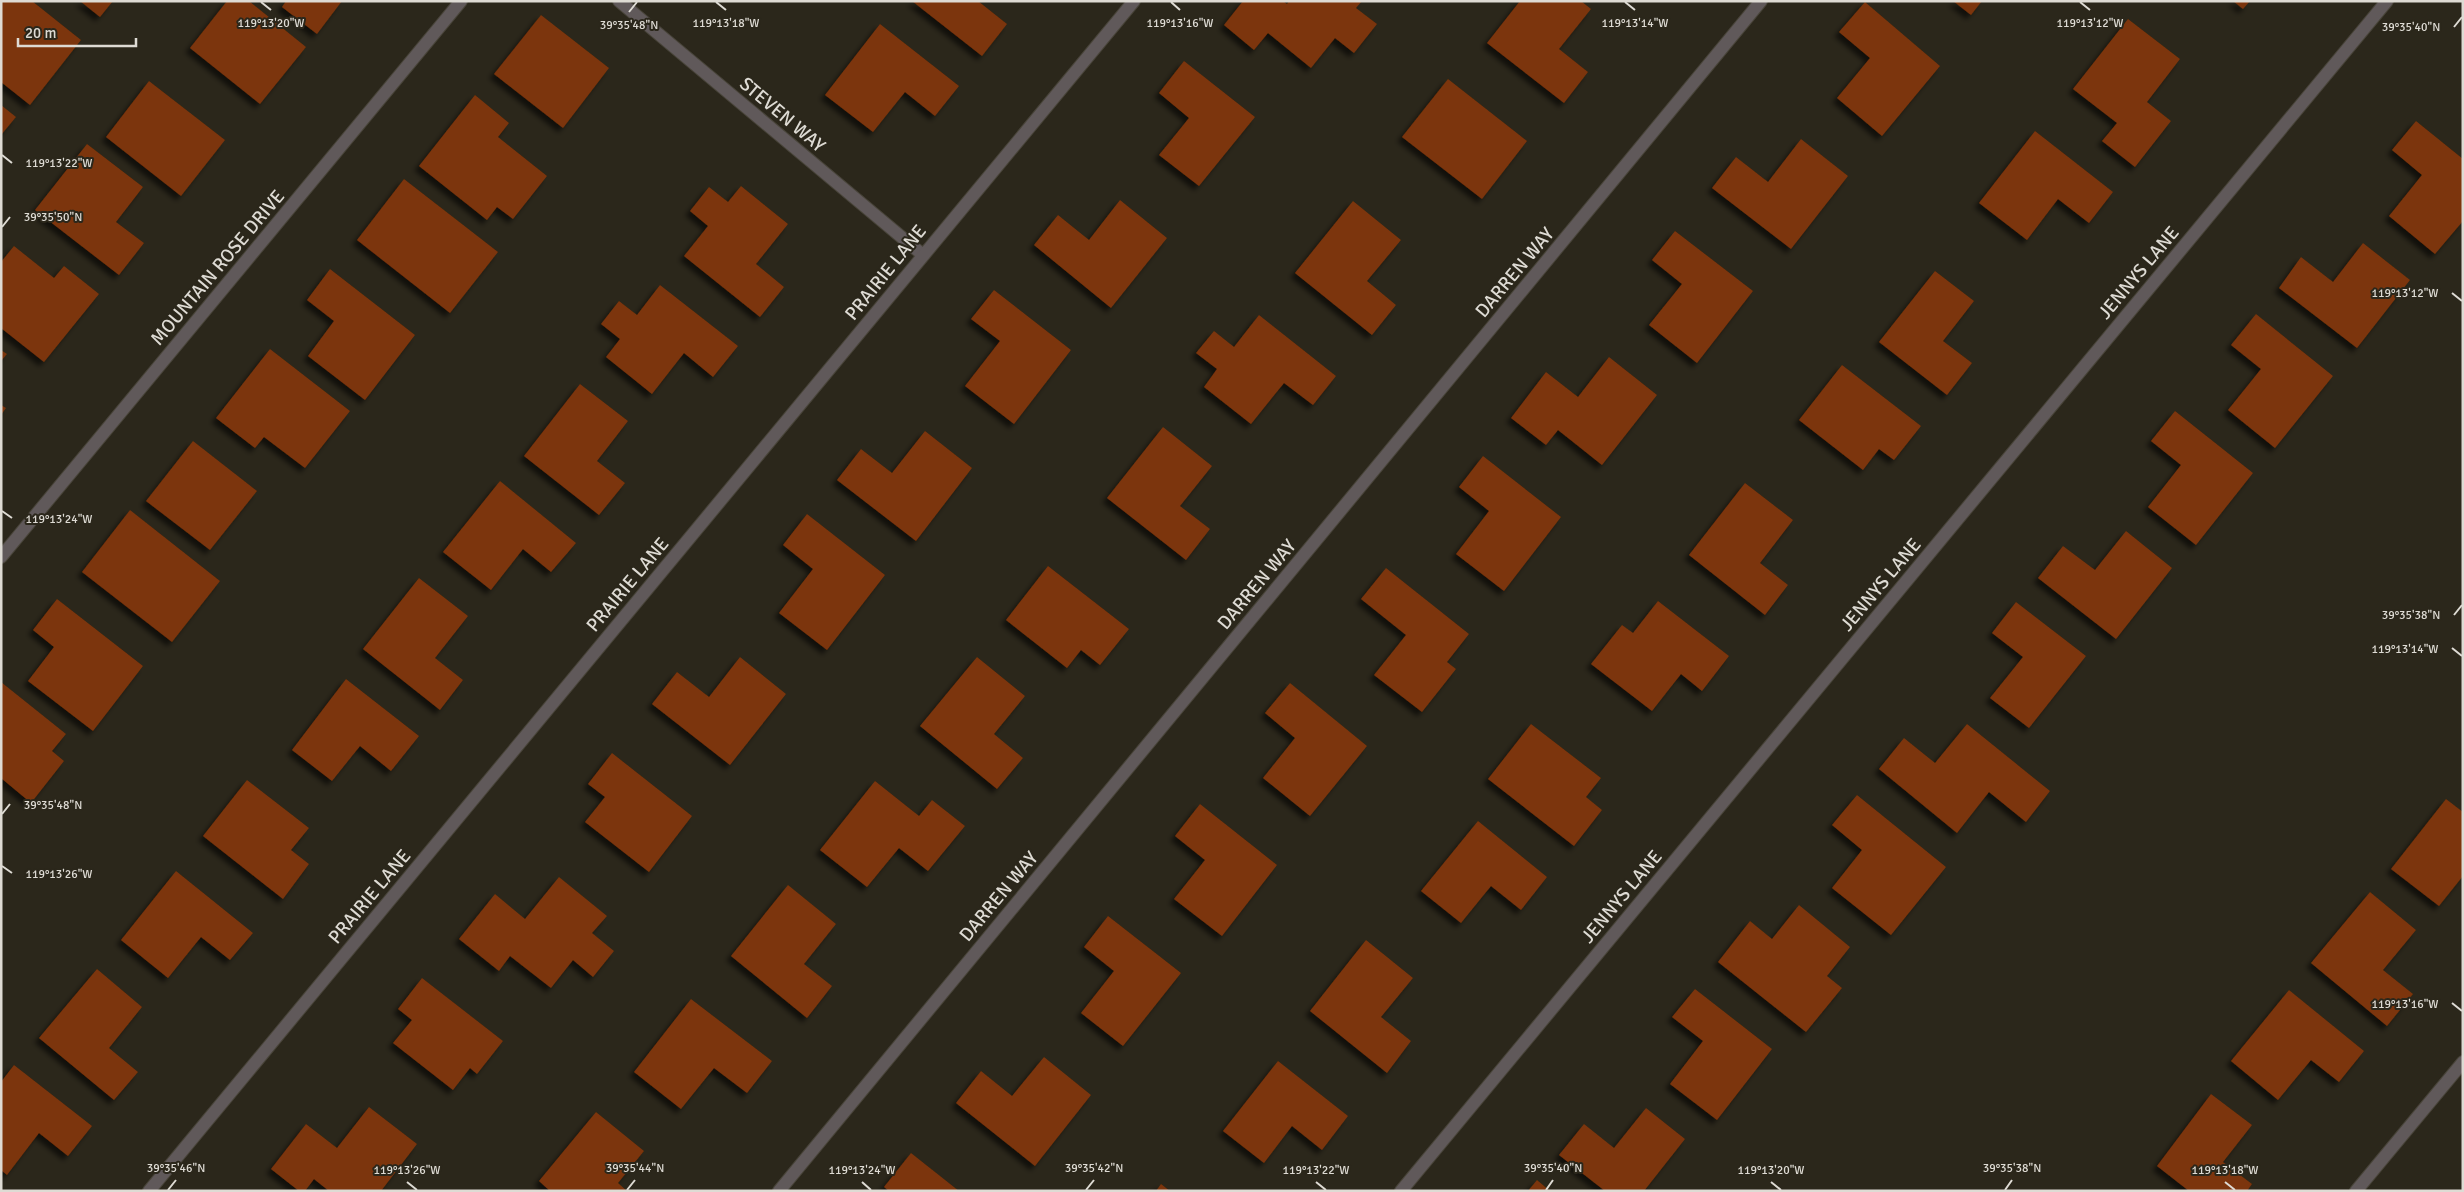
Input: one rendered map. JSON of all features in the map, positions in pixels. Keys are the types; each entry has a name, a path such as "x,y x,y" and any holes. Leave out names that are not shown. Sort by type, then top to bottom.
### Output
{"street":[{"name":"MOUNTAIN ROSE DRIVE","path":"1,556 461,1"},
{"name":"STEVEN WAY","path":"619,1 923,255"},
{"name":"PRAIRIE LANE","path":"149,1191 1134,1"},
{"name":"DARREN WAY","path":"779,1191 1762,1"},
{"name":"JENNYS LANE","path":"1401,1191 2387,1"},
{"path":"2356,1191 2463,1062"}],"building":[{"path":"1,1 32,1 81,40 30,105 1,82"},
{"path":"80,1 113,1 100,17"},
{"path":"227,1 249,1 306,47 260,104 190,48"},
{"path":"286,1 342,1 317,34 282,7"},
{"path":"912,1 978,1 1007,24 982,56"},
{"path":"1243,1 1283,1 1287,4 1289,1 1362,1 1356,8 1377,24 1354,53 1335,38 1311,68 1268,33 1254,50 1224,25"},
{"path":"1520,1 1581,1 1591,9 1559,49 1588,72 1564,103 1487,43"},
{"path":"1953,1 1982,1 1971,15"},
{"path":"2233,1 2250,1 2243,9"},
{"path":"1865,2 1940,66 1882,136 1837,98 1870,58 1839,32"},
{"path":"541,15 609,68 563,128 494,74"},
{"path":"2128,19 2180,59 2147,102 2171,121 2135,167 2102,141 2117,123 2073,89"},
{"path":"880,24 959,86 935,116 905,92 873,132 825,95"},
{"path":"1184,61 1255,117 1199,186 1159,155 1189,118 1159,93"},
{"path":"1448,79 1527,141 1482,199 1402,137"},
{"path":"149,81 225,140 181,196 106,137"},
{"path":"475,95 509,123 498,137 547,176 513,219 497,207 487,220 419,166"},
{"path":"1,105 16,117 1,135"},
{"path":"2416,121 2463,159 2463,221 2435,254 2389,216 2422,175 2392,150"},
{"path":"2035,131 2113,192 2089,223 2058,199 2027,240 1979,203"},
{"path":"1801,139 1848,176 1791,249 1712,188 1736,157 1768,182"},
{"path":"87,144 143,187 116,222 144,243 119,275 35,210"},
{"path":"404,179 498,252 450,313 357,240"},
{"path":"741,186 788,224 756,264 784,287 760,317 684,256 708,226 690,211 709,187 728,202"},
{"path":"1120,200 1167,238 1111,308 1034,245 1058,215 1089,240"},
{"path":"1353,201 1401,240 1367,281 1396,305 1372,335 1295,273"},
{"path":"1675,231 1753,291 1697,363 1649,325 1682,284 1652,260"},
{"path":"2363,243 2410,280 2357,348 2279,288 2301,257 2333,282"},
{"path":"14,246 54,278 64,266 99,294 44,362 1,328 1,262"},
{"path":"330,269 415,335 365,400 308,356 334,321 307,300"},
{"path":"1935,271 1974,301 1943,341 1972,363 1947,395 1879,342"},
{"path":"660,285 738,346 713,377 684,353 652,394 606,357 620,339 601,324 619,301 637,315"},
{"path":"994,290 1071,350 1014,424 965,386 1000,341 971,319"},
{"path":"2256,314 2333,376 2275,448 2228,410 2261,369 2231,345"},
{"path":"1259,315 1336,376 1313,405 1284,383 1251,424 1204,387 1217,369 1196,353 1214,331 1234,347"},
{"path":"270,349 350,411 305,468 264,437 255,448 216,418"},
{"path":"1,350 7,354 1,361"},
{"path":"1609,357 1657,395 1602,465 1558,430 1546,445 1511,418 1546,372 1578,397"},
{"path":"1842,365 1921,426 1894,460 1879,449 1863,470 1799,420"},
{"path":"580,384 628,421 597,461 625,483 599,515 524,456"},
{"path":"1,405 6,408 1,415"},
{"path":"2175,411 2253,473 2196,545 2148,507 2181,465 2151,441"},
{"path":"1163,427 1212,466 1180,506 1210,529 1186,560 1107,498"},
{"path":"925,431 972,468 916,541 837,480 861,449 892,473"},
{"path":"193,441 257,491 210,550 146,501"},
{"path":"1483,456 1561,517 1504,591 1456,554 1489,511 1459,487"},
{"path":"500,481 576,543 551,572 523,549 491,590 443,552"},
{"path":"1745,483 1793,520 1760,563 1788,585 1765,615 1689,555"},
{"path":"130,510 220,581 172,642 82,572"},
{"path":"807,514 885,575 827,650 779,613 813,569 783,545"},
{"path":"2126,531 2172,568 2116,639 2038,578 2063,546 2095,570"},
{"path":"1048,566 1129,629 1100,665 1081,650 1067,668 1006,620"},
{"path":"1386,568 1469,634 1447,662 1456,669 1422,712 1374,675 1406,635 1361,599"},
{"path":"419,578 468,616 435,658 463,680 440,710 363,649"},
{"path":"57,599 143,666 93,731 28,681 54,647 33,630"},
{"path":"1658,601 1729,656 1702,691 1681,674 1652,711 1591,664 1622,625 1633,633"},
{"path":"2016,602 2086,656 2029,728 1990,698 2023,657 1992,633"},
{"path":"740,657 786,694 730,765 652,704 677,672 709,697"},
{"path":"977,657 1025,696 994,734 1023,758 997,789 920,726"},
{"path":"346,679 419,736 391,771 360,746 332,781 292,750"},
{"path":"1,682 66,734 52,751 64,761 31,803 1,778"},
{"path":"1290,683 1367,746 1310,816 1263,778 1295,738 1265,713"},
{"path":"1531,724 1601,778 1586,797 1602,810 1574,846 1488,779"},
{"path":"1967,724 2050,791 2026,822 1989,792 1957,833 1879,769 1904,738 1935,763"},
{"path":"612,753 692,816 649,872 585,822 605,797 588,784"},
{"path":"247,780 309,828 291,850 309,864 283,899 203,836"},
{"path":"875,781 919,816 932,800 965,826 928,871 899,848 867,887 820,850"},
{"path":"1857,795 1946,867 1891,935 1832,888 1862,850 1832,825"},
{"path":"2446,799 2463,812 2463,876 2439,906 2391,869"},
{"path":"1200,804 1277,865 1222,936 1174,899 1205,860 1175,836"},
{"path":"1478,821 1547,877 1521,910 1491,886 1461,923 1421,891"},
{"path":"176,871 253,933 230,960 201,937 168,978 121,940"},
{"path":"559,877 607,916 592,933 614,951 593,977 573,960 551,988 510,956 499,971 459,939 495,894 525,919"},
{"path":"788,885 836,924 804,964 832,986 807,1018 731,956"},
{"path":"2370,892 2416,930 2383,970 2413,994 2387,1026 2311,963"},
{"path":"1799,905 1850,947 1827,976 1842,988 1806,1032 1718,962 1750,921 1772,939"},
{"path":"1108,916 1181,973 1123,1046 1081,1013 1114,971 1084,947"},
{"path":"1366,940 1413,978 1381,1017 1411,1041 1387,1073 1310,1011"},
{"path":"97,969 142,1007 109,1048 138,1072 114,1100 39,1038"},
{"path":"422,978 503,1041 477,1074 470,1068 453,1090 393,1043 412,1020 398,1009"},
{"path":"1695,989 1772,1049 1717,1120 1670,1084 1703,1041 1672,1017"},
{"path":"2289,990 2364,1051 2339,1082 2311,1060 2278,1100 2231,1061"},
{"path":"691,999 772,1061 747,1093 714,1068 681,1109 634,1072"},
{"path":"1044,1057 1091,1095 1035,1166 956,1103 981,1071 1012,1096"},
{"path":"1278,1061 1348,1116 1322,1150 1292,1126 1264,1163 1223,1131"},
{"path":"14,1065 92,1126 68,1156 39,1133 7,1175 1,1170 1,1082"},
{"path":"2211,1094 2252,1125 2223,1162 2252,1184 2247,1191 2189,1191 2157,1166"},
{"path":"369,1107 417,1144 381,1191 329,1191 314,1179 305,1191 299,1191 271,1169 306,1124 337,1148"},
{"path":"1646,1108 1685,1139 1644,1191 1605,1191 1559,1155 1584,1124 1614,1148"},
{"path":"596,1112 644,1151 618,1183 627,1191 550,1191 539,1181"},
{"path":"911,1153 959,1191 889,1191 884,1187"},
{"path":"1537,1180 1550,1191 1528,1191"},
{"path":"1161,1184 1170,1191 1156,1191"}]}
